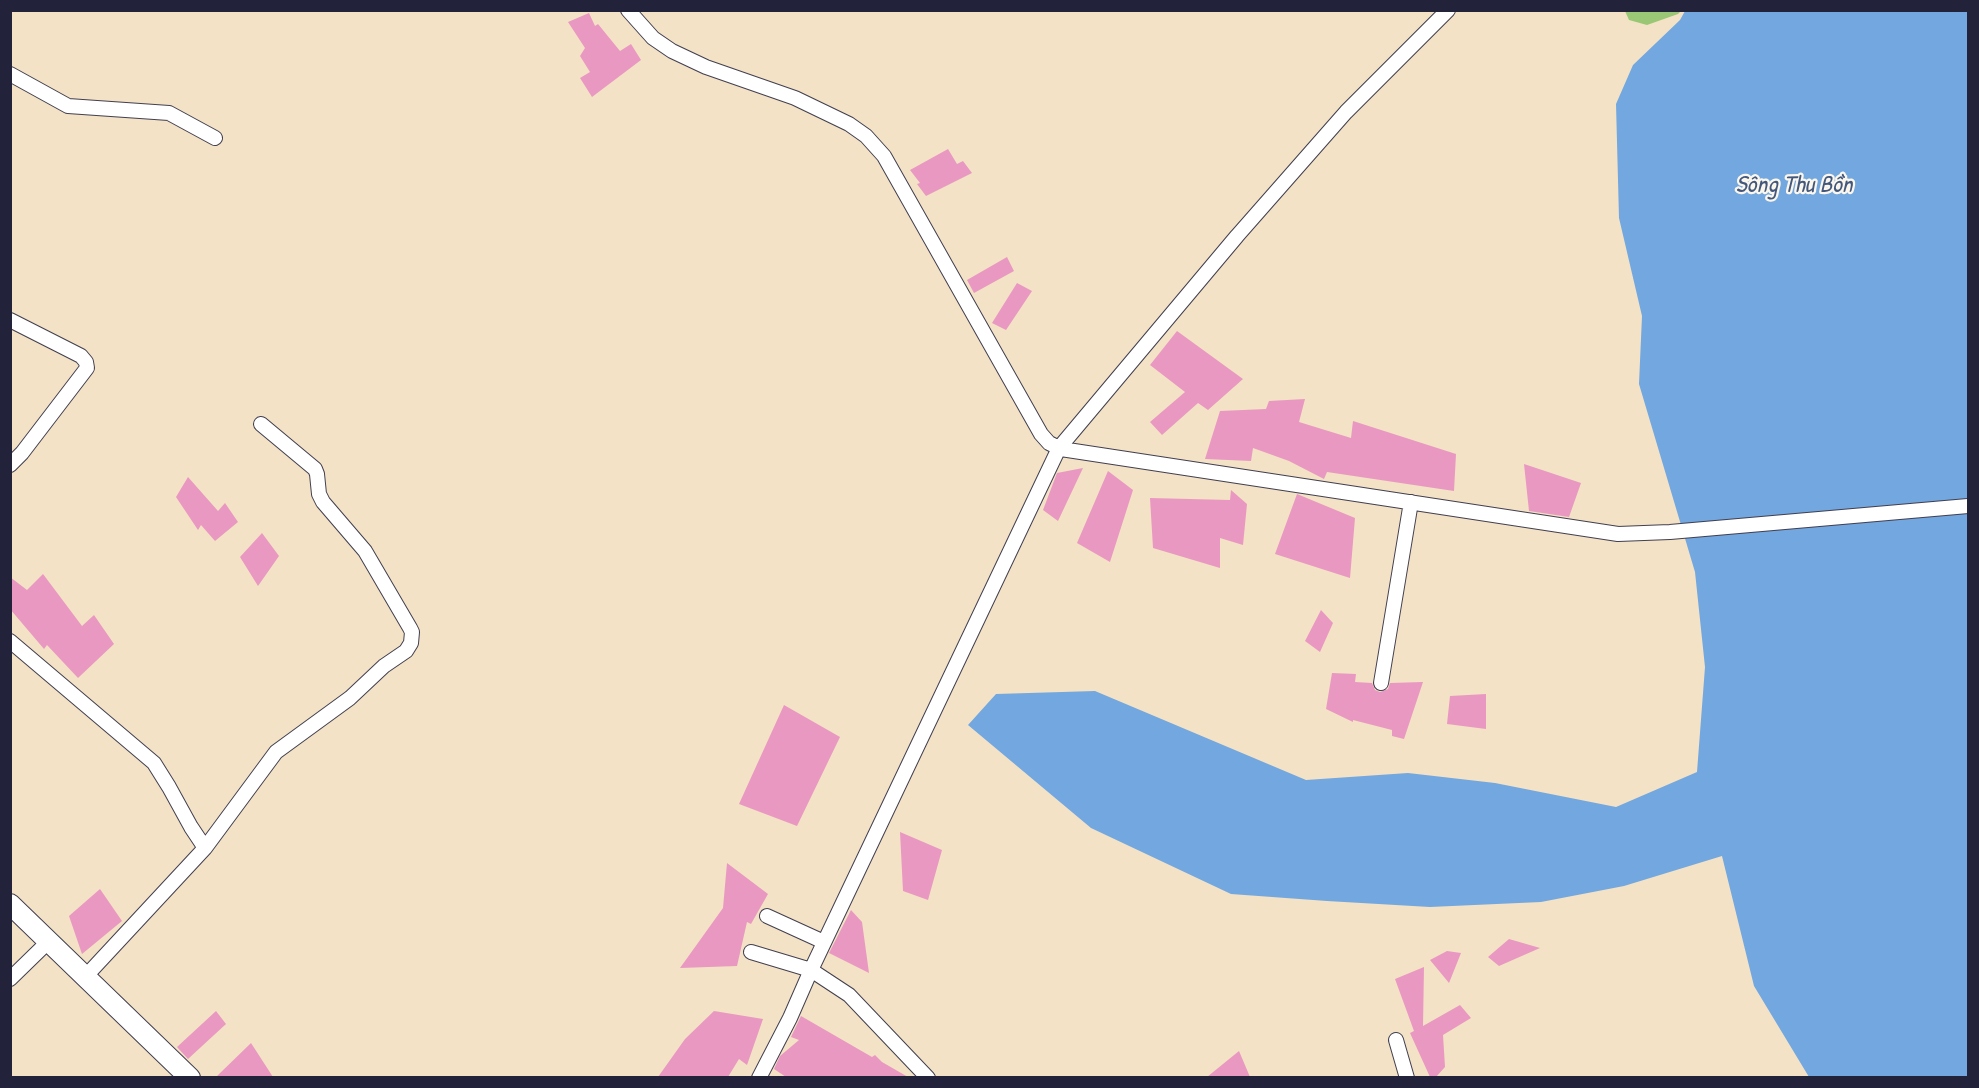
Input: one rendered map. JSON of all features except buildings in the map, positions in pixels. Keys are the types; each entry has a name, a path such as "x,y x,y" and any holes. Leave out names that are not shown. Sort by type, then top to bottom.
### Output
{"street":[{"path":"628,10 652,38 672,51 706,67 795,98 849,124 866,136 884,156 1041,434 1049,443 1059,448 1618,534 1670,532 1968,506"},
{"path":"759,1077 790,1018 1059,448 1237,236 1346,112 1448,10"},
{"path":"10,74 68,106 169,113 215,138"},
{"path":"10,320 81,356 87,368 22,453 10,465"},
{"path":"86,976 205,848 276,752 350,698 384,666 406,651 412,638 410,628 365,551 323,502 319,494 315,469 261,424"},
{"path":"1381,683 1411,502"},
{"path":"10,641 154,763 190,827 205,848"},
{"path":"10,904 189,1077"},
{"path":"767,916 824,942"},
{"path":"10,979 49,941"},
{"path":"752,952 811,970 849,995 928,1077"},
{"path":"1396,1040 1407,1077"}],"green space":[{"path":"1625,11 1681,11 1647,25 1629,20"}],"water":[{"name":"Sông Thu Bồn","path":"1685,11 1968,11 1968,1077 1809,1077 1754,986 1722,856 1624,886 1541,902 1430,907 1231,894 1091,828 968,725 996,694 1095,691 1306,780 1408,773 1495,783 1616,807 1697,772 1705,667 1695,572 1639,384 1642,316 1619,218 1616,104 1633,65 1680,20"}]}
